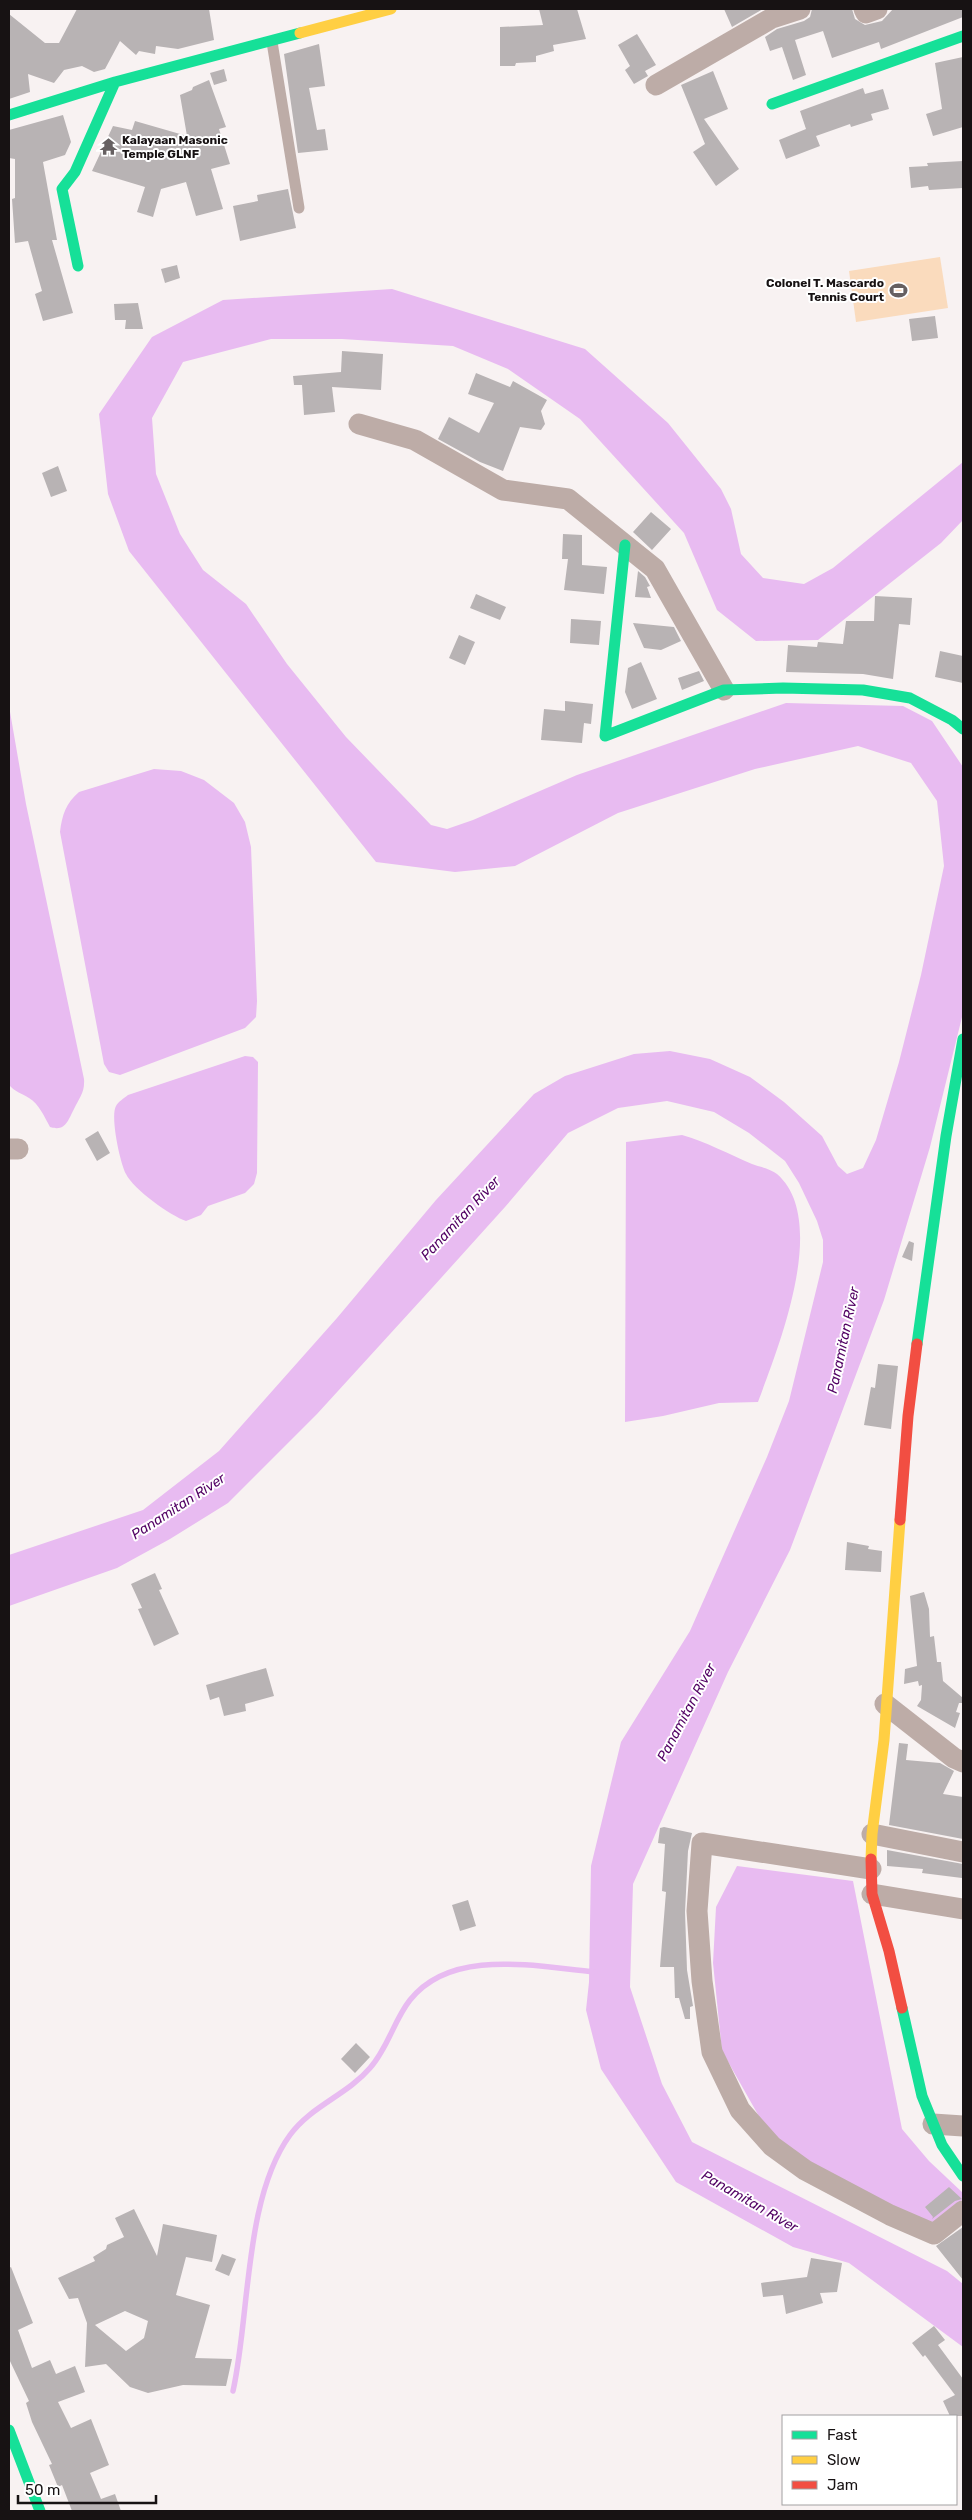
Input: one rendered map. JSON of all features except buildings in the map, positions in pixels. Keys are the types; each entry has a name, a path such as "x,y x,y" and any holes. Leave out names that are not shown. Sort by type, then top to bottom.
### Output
{"street":[{"path":"9,116 114,82 272,42 391,9"},
{"path":"656,85 772,18 800,9"},
{"path":"864,9 866,13 877,9"},
{"path":"772,104 963,36"},
{"path":"78,266 62,189 76,172 114,82"},
{"path":"359,424 415,440 503,490 568,499 655,569 724,690"},
{"path":"625,545 605,736 724,690 863,690 910,698 952,720 963,729"},
{"path":"963,1039 956,1118 922,1296 909,1407 884,1740 872,1834 871,1869 872,1894 896,1979 922,2096 942,2144 963,2176"},
{"path":"886,1704 933,1742 963,1762"},
{"path":"872,1834 963,1852"},
{"path":"871,1869 702,1843 697,1911 702,1981 712,2052 740,2110 772,2146 805,2170 890,2216 934,2234 963,2211"},
{"path":"872,1894 963,1909"},
{"path":"933,2124 963,2126"},
{"path":"9,2430 40,2511"}],"lane":[{"path":"272,42 299,208"}],"shaded area":[{"name":"Colonel T. Mascardo Tennis Court","path":"940,257 948,308 856,322 849,271"}],"water":[{"name":"Panamitan River","path":"392,289 585,349 668,423 721,489 731,509 741,554 763,578 804,584 833,568 963,462 963,520 941,543 818,640 756,641 717,610 684,533 580,419 508,369 453,346 342,339 271,339 183,362 152,418 156,474 180,534 203,570 246,604 287,664 346,737 431,825 447,829 473,820 577,775 786,703 903,706 932,721 963,767 963,1013 930,1147 884,1300 790,1550 728,1672 633,1884 630,1987 662,2084 692,2142 947,2271 963,2284 963,2347 849,2263 793,2247 676,2182 601,2069 586,2010 589,1982 591,1866 621,1742 690,1631 767,1457 789,1401 823,1262 823,1240 817,1221 799,1183 785,1161 749,1133 714,1112 667,1101 618,1108 568,1133 505,1207 317,1414 228,1503 170,1539 117,1568 9,1606 9,1555 143,1510 219,1451 337,1318 436,1200 534,1094 565,1076 634,1054 670,1051 710,1059 750,1077 784,1102 822,1136 838,1166 847,1174 863,1168 876,1140 899,1062 921,975 944,866 937,801 911,763 858,746 755,769 618,813 515,866 455,872 376,862 129,551 108,494 99,414 152,337 223,300"},
{"path":"9,706 26,804 84,1079 84,1088 81,1095 68,1121 60,1128 50,1127 36,1104 9,1085"},
{"path":"154,769 181,771 204,780 234,803 245,822 251,847 256,1017 245,1028 120,1075 109,1072 104,1064 60,832 65,810 79,792"},
{"path":"245,1056 253,1057 258,1062 257,1173 254,1184 245,1193 208,1206 201,1215 186,1221 171,1214 153,1201 136,1187 126,1174 116,1140 114,1111 116,1106 128,1095"},
{"path":"682,1135 777,1174 792,1195 799,1221 800,1252 795,1285 777,1350 758,1402 719,1403 663,1416 625,1422 626,1142"},
{"path":"737,1866 853,1881 902,2129 929,2161 963,2193 963,2199 932,2231 774,2143 722,2051 713,1963 716,1907"}],"waterway":[{"path":"233,2391 256,2224 264,2191 275,2161 290,2135 308,2116 351,2086 370,2068 382,2052 404,2008 428,1983 448,1973 472,1967 497,1964 595,1972"}],"traffic: fast":[{"path":"9,115 115,82 300,33"},
{"path":"772,104 963,36"},
{"path":"78,266 62,189 75,172 115,82"},
{"path":"625,545 605,736 724,690 783,688 863,690 910,698 952,720 963,729"},
{"path":"917,1344 946,1136 963,1039"},
{"path":"902,2008 922,2096 942,2145 963,2176"},
{"path":"9,2430 40,2511"}],"traffic: slow":[{"path":"300,33 391,9"},
{"path":"871,1859 872,1834 884,1740 900,1520"}],"traffic: jam":[{"path":"900,1520 908,1416 917,1344"},
{"path":"871,1859 872,1894 889,1951 902,2008"}],"place":[{"name":"Kalayaan Masonic Temple GLNF","path":"108,147"},
{"name":"Colonel T. Mascardo Tennis Court","path":"898,290"}]}
